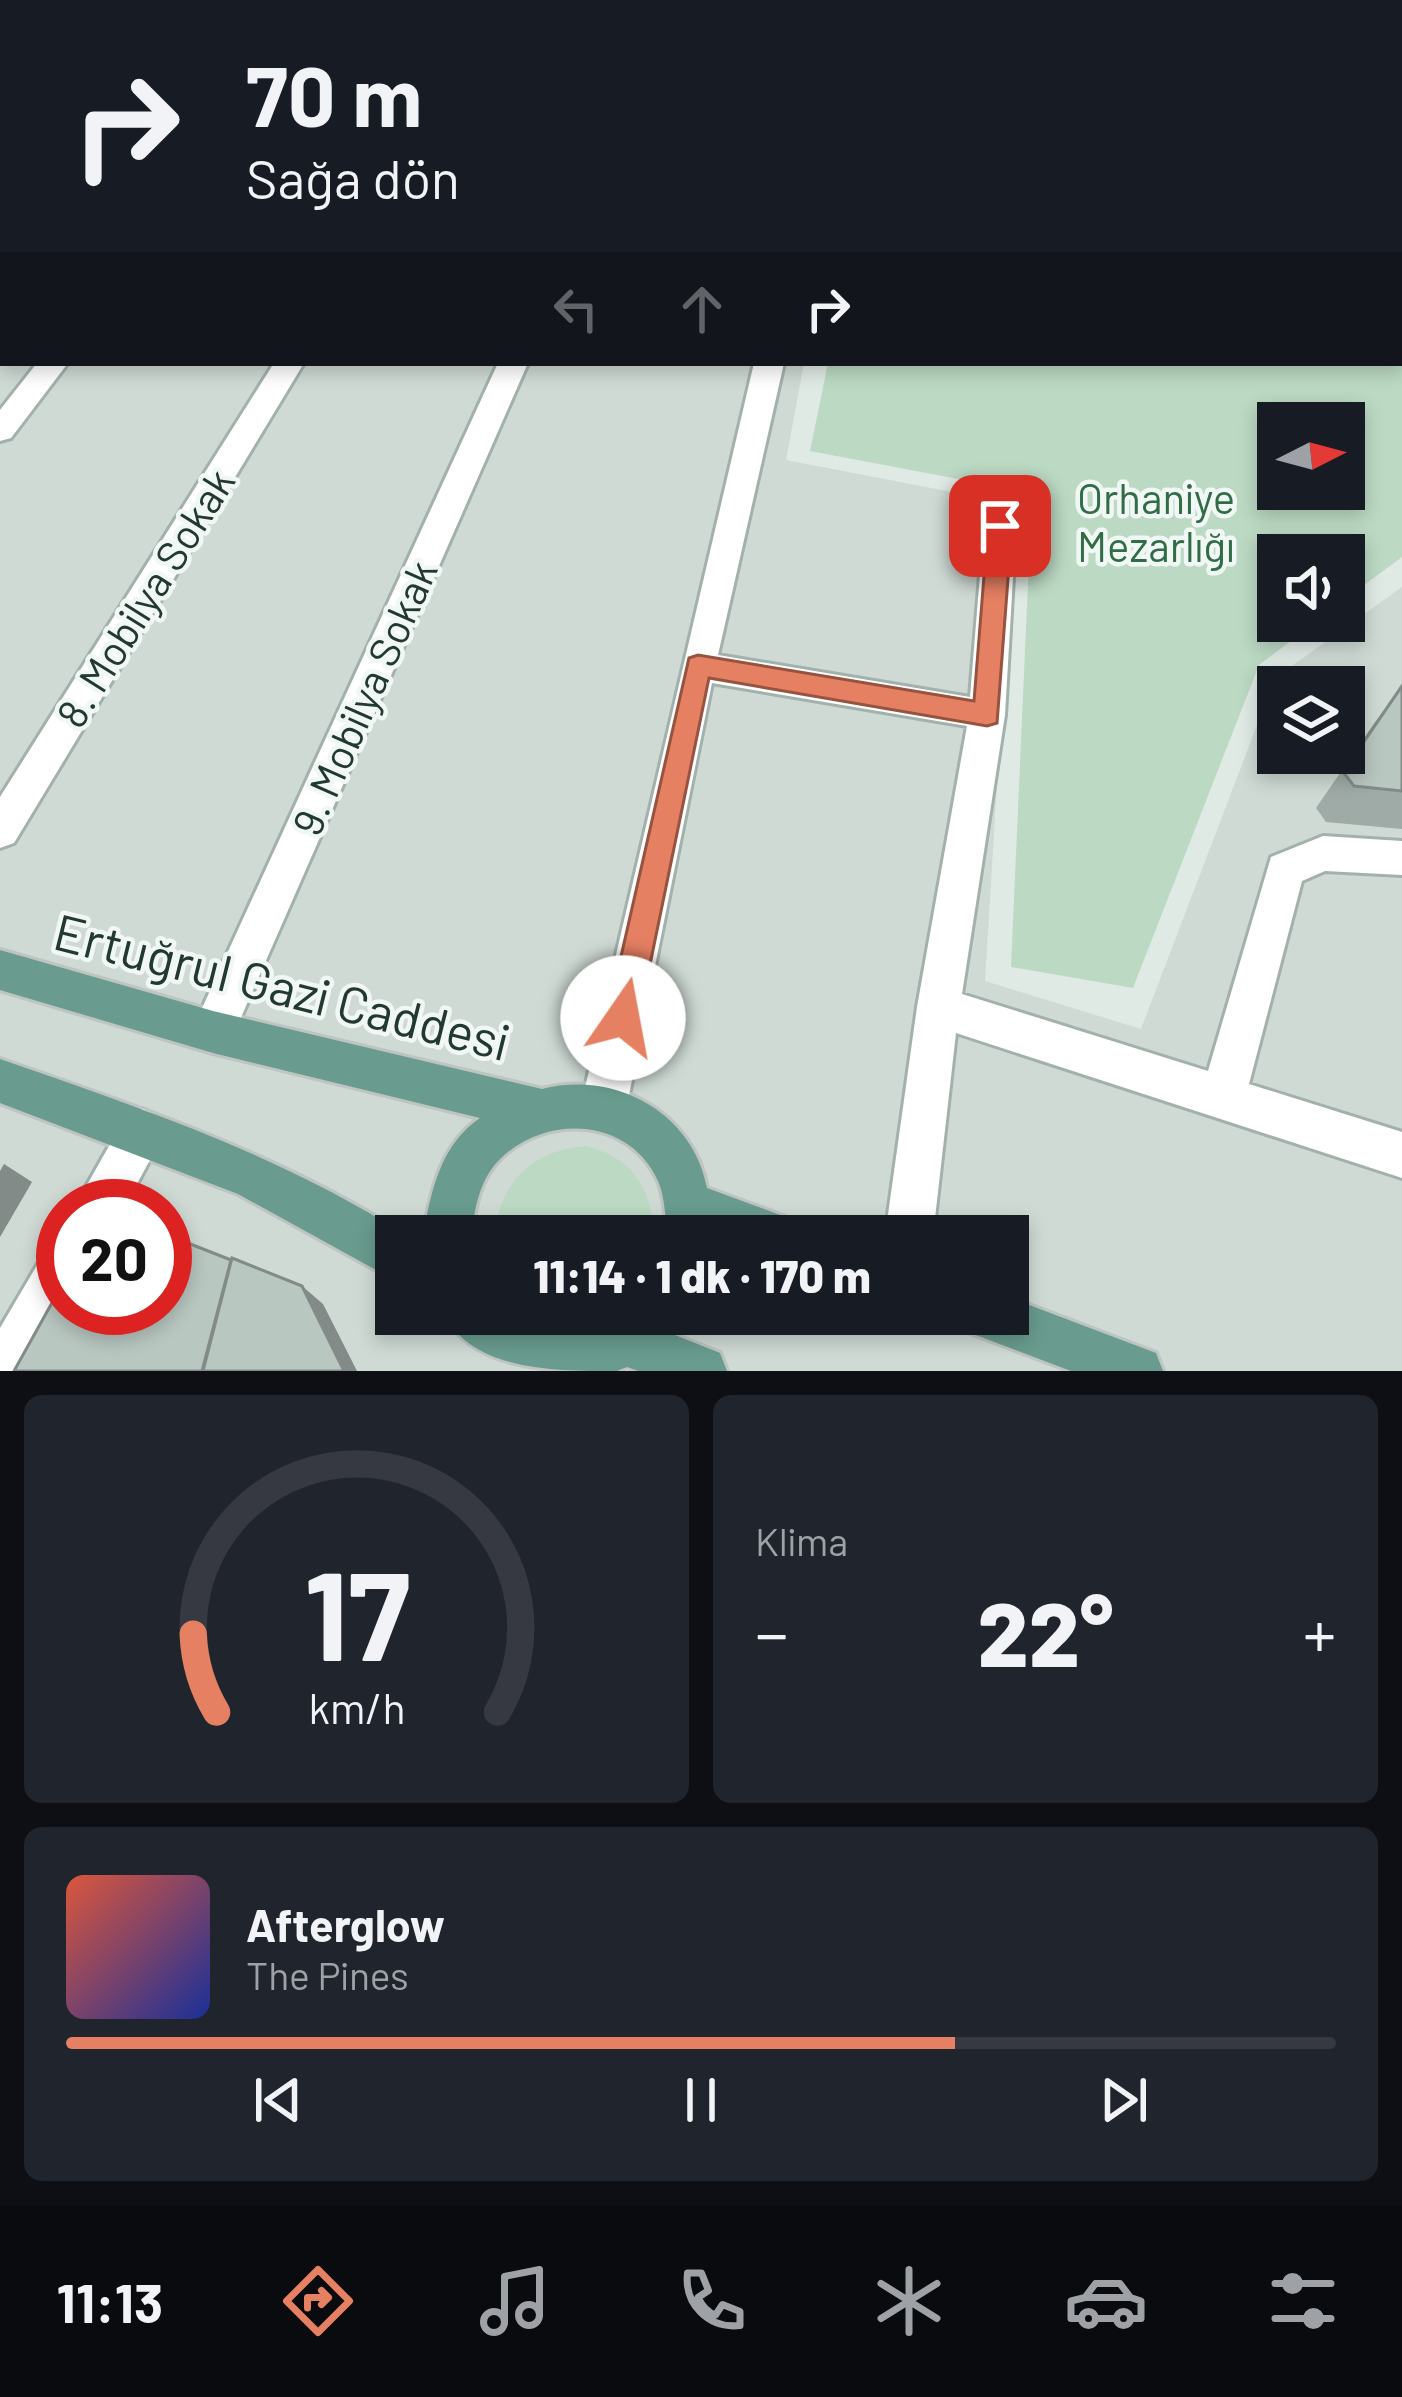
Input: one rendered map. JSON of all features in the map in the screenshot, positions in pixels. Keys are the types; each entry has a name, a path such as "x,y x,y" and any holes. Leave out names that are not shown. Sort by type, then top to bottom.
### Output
{"main road":[{"name":"Ertuğrul Gazi Caddesi","path":"0,970 213,1032 536,1109"},
{"path":"0,1081 290,1193 375,1244"},
{"path":"451,1215 457,1186 476,1153 504,1126 536,1109 571,1102 604,1106 636,1118 663,1141 682,1170 691,1215"},
{"path":"1029,1330 1138,1371"},
{"path":"489,1335 533,1366 600,1358 636,1335"},
{"path":"654,1335 702,1371"}],"street":[{"path":"0,431 51,366"},
{"name":"8. Mobilya Sokak","path":"0,831 287,366"},
{"name":"9. Mobilya Sokak","path":"213,1032 512,366"},
{"path":"604,1106 698,665 768,366"},
{"path":"912,1215 938,1007 987,715 1000,526"},
{"path":"698,665 987,715"},
{"path":"1223,1099 1285,870 1323,853 1402,858"},
{"path":"938,1007 1402,1155"},
{"path":"115,1179 142,1132"},
{"path":"3,1371 36,1314"}],"shaded area":[{"path":"0,366 803,366 786,460 1014,504 985,981 1141,1029 1257,725 1257,774 1365,774 1365,666 1292,666 1325,642 1365,642 1365,614 1402,587 1402,1371 0,1371"}],"green space":[{"name":"Orhaniye Mezarlığı","path":"827,366 1402,366 1402,557 1365,584 1365,534 1257,534 1257,642 1289,642 1257,666 1133,988 1011,967 1032,493 810,451"},
{"path":"586,1146 628,1167 644,1190 651,1215 498,1215 522,1172 567,1149"}],"building":[{"path":"1402,686 1402,791 1354,786 1345,774 1365,774 1365,740"},
{"path":"192,1245 231,1260 202,1371 14,1371 36,1331 192,1335"},
{"path":"232,1258 302,1286 344,1371 203,1371"}],"route":[{"path":"623,1018 698,665 987,715 1000,526"}]}
